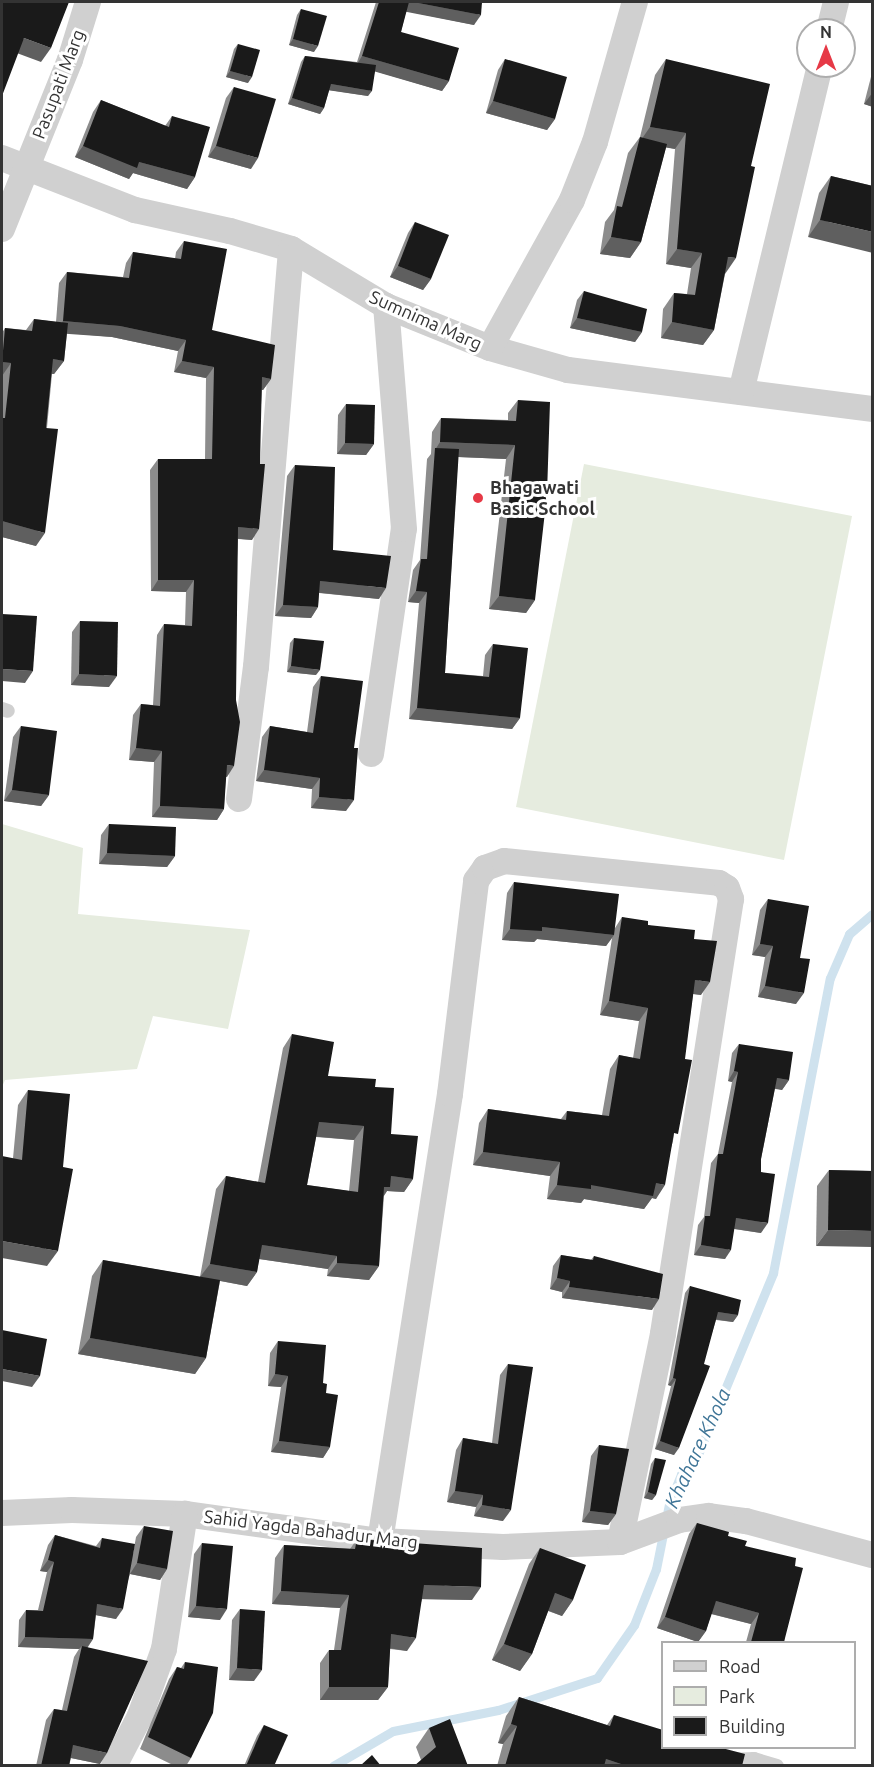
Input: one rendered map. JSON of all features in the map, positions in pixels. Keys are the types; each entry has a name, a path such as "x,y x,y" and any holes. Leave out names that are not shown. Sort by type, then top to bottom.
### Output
{"street":[{"name":"Pasupati Marg","path":"2,229 25,167 70,60 88,2"},
{"path":"490,348 572,200 595,142 635,2"},
{"path":"832,18 836,2"},
{"path":"741,392 817,78"},
{"name":"Sumnima Marg","path":"2,158 135,210 230,231 291,249 386,306 490,348 568,370 873,409"},
{"path":"239,799 256,667 291,249"},
{"path":"372,754 404,529 386,306"},
{"path":"380,1541 450,1094 476,881 485,868 504,861 719,883 727,888 731,899 629,1540"},
{"name":"Sahid Yagda Bahadur Marg","path":"2,1513 72,1510 185,1514 380,1541 503,1547 629,1540"},
{"path":"114,1766 140,1716 164,1648 185,1514"},
{"path":"629,1540 679,1520 709,1516 746,1521 873,1555"}],"lane":[{"path":"712,1757 754,1758 777,1766"}],"green space":[{"path":"584,464 852,516 784,860 516,807"},
{"path":"2,824 83,848 78,914 250,930 228,1029 153,1016 137,1069 5,1080 2,1087"}],"building":[{"path":"2,2 69,2 51,48 24,38 2,96"},
{"path":"379,2 409,2 401,32 459,48 449,81 362,56"},
{"path":"413,2 482,2 481,15"},
{"path":"301,9 327,16 318,46 293,39"},
{"path":"238,44 260,50 252,77 230,71"},
{"path":"305,56 376,65 372,91 331,84 324,108 292,98"},
{"path":"505,59 567,77 555,119 493,101"},
{"path":"666,59 770,84 751,166 755,167 736,258 728,257 714,330 672,322 674,293 695,295 702,253 677,249 686,133 650,127"},
{"path":"234,87 276,99 258,158 216,146"},
{"path":"101,100 169,127 172,116 210,127 195,177 139,162 137,168 83,146"},
{"path":"640,137 667,144 641,242 611,237 617,206 622,207"},
{"path":"831,176 873,186 873,232 820,220"},
{"path":"415,222 449,235 431,279 398,266"},
{"path":"184,241 227,249 212,330 275,345 271,379 262,377 260,464 265,464 259,529 238,527 236,700 240,722 234,766 227,765 224,809 160,806 162,751 136,748 141,704 160,706 164,624 192,626 194,580 158,580 158,459 212,459 214,367 182,361 186,340 120,326 63,321 67,272 129,278 133,252 181,259"},
{"path":"584,291 647,309 642,332 577,318"},
{"path":"34,319 68,323 64,361 53,359 46,428 58,429 45,533 2,521 2,418 5,418 11,363 2,362 5,328 32,331"},
{"path":"518,400 550,402 547,494 535,600 499,596 515,445 440,442 441,418 516,421"},
{"path":"346,404 375,405 374,444 345,443"},
{"path":"435,448 459,449 445,673 489,677 493,644 528,648 520,718 417,708 427,592 416,591 421,559 427,559"},
{"path":"295,465 335,467 333,550 391,556 386,588 320,581 318,607 283,605"},
{"path":"2,614 37,616 33,671 2,669"},
{"path":"80,621 118,622 117,676 79,674"},
{"path":"294,638 324,641 320,670 291,666"},
{"path":"321,676 363,681 354,748 358,748 354,800 319,797 320,778 264,770 270,726 313,733"},
{"path":"21,726 57,731 49,795 12,790"},
{"path":"109,824 176,827 175,856 107,853"},
{"path":"514,882 619,894 614,935 542,927 542,931 510,929"},
{"path":"768,899 809,906 800,958 810,959 804,993 765,986 773,946 760,944"},
{"path":"622,917 648,921 648,925 695,930 694,939 717,941 710,982 695,980 685,1059 692,1060 678,1134 674,1133 665,1185 656,1183 653,1196 591,1185 591,1189 557,1185 560,1162 483,1152 488,1109 566,1120 567,1111 609,1116 619,1055 640,1059 648,1008 609,1001"},
{"path":"292,1034 334,1042 328,1076 376,1079 375,1087 394,1088 391,1134 418,1136 413,1179 391,1176 390,1187 384,1187 379,1266 337,1263 337,1256 262,1245 257,1272 210,1264 226,1176 265,1183","holes":["319,1122 364,1126 358,1192 307,1185"]},
{"path":"739,1044 793,1052 789,1080 777,1078 761,1159 761,1172 775,1174 768,1223 736,1218 731,1250 701,1245 705,1216 710,1216 718,1154 723,1154 738,1072 734,1071"},
{"path":"28,1090 70,1094 63,1167 73,1169 58,1251 2,1241 2,1156 22,1160"},
{"path":"829,1170 873,1171 873,1231 828,1230"},
{"path":"561,1255 593,1260 594,1256 663,1274 659,1299 569,1287 570,1281 557,1278"},
{"path":"103,1260 220,1280 206,1358 90,1338"},
{"path":"690,1286 741,1300 738,1315 718,1312 704,1364 710,1366 679,1448 660,1441 676,1379 673,1378"},
{"path":"2,1330 47,1339 40,1376 2,1369"},
{"path":"278,1341 326,1345 323,1383 327,1384 326,1393 338,1395 330,1447 279,1441 288,1376 275,1374"},
{"path":"508,1364 533,1367 511,1510 482,1505 483,1495 455,1491 463,1438 498,1444"},
{"path":"599,1445 629,1449 616,1514 590,1511"},
{"path":"655,1458 666,1460 656,1495 648,1492"},
{"path":"697,1523 729,1532 728,1536 747,1541 745,1546 796,1558 795,1566 803,1568 784,1641 751,1641 759,1613 716,1601 706,1631 665,1617"},
{"path":"144,1526 173,1531 167,1569 137,1563"},
{"path":"55,1535 100,1548 102,1538 135,1544 123,1609 97,1604 93,1639 25,1637 26,1610 43,1611 54,1562 48,1560"},
{"path":"357,1539 482,1548 481,1587 424,1585 416,1638 391,1634 388,1687 329,1687 329,1650 341,1650 349,1595 281,1591 284,1545 355,1549"},
{"path":"202,1543 233,1546 227,1609 196,1606"},
{"path":"540,1548 586,1565 573,1600 555,1593 532,1654 504,1644"},
{"path":"240,1609 265,1611 262,1670 237,1668"},
{"path":"82,1646 148,1661 107,1753 73,1745 69,1766 41,1766 54,1709 67,1711"},
{"path":"185,1662 218,1667 213,1713 191,1758 148,1737 177,1667 184,1669"},
{"path":"519,1697 610,1726 614,1715 661,1729 661,1749 726,1749 745,1754 742,1766 627,1766 606,1759 604,1766 505,1766 517,1726 511,1724"},
{"path":"450,1719 468,1766 414,1766 436,1747 429,1728"},
{"path":"264,1725 288,1735 274,1766 246,1766"},
{"path":"372,1755 381,1766 360,1766"}],"waterway":[{"name":"Khahare Khola","path":"333,1766 393,1731 498,1710 597,1678 634,1625 656,1569 669,1504 681,1474 699,1452 773,1273 830,978 849,934 872,914"}],"place":[{"name":"Bhagawati Basic School","path":"478,498"}]}
